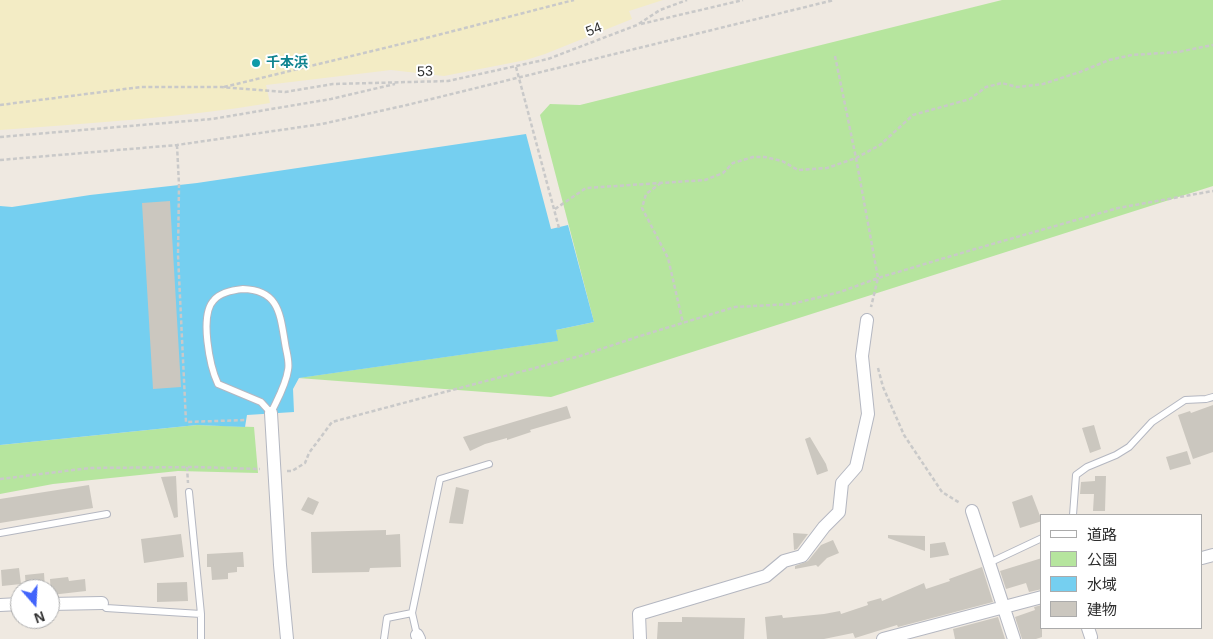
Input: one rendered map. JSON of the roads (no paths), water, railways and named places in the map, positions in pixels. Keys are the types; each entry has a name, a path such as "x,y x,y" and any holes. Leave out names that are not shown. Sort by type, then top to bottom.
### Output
{"street":[{"path":"640,639 639,614 766,576 784,562 802,556 824,527 839,512 842,483 856,467 868,414 862,356 867,320"},
{"path":"271,414 280,565 288,639"},
{"path":"972,511 1014,639"},
{"path":"883,639 1040,597"},
{"path":"60,604 102,603"}],"lane":[{"path":"255,289 266,294 274,302 279,312 289,369 271,414 261,402 218,384 212,371 207,341 207,324 212,301 220,295 234,290 255,289"},
{"path":"1073,514 1076,474 1129,447 1152,422 1186,400 1213,397"},
{"path":"418,637 412,613 440,479 489,464"},
{"path":"189,492 201,614 201,639"},
{"path":"0,533 106,514"},
{"path":"989,563 1040,539"},
{"path":"102,603 106,608 201,614"},
{"path":"384,639 387,618 412,613"}],"water":[{"path":"526,134 551,229 568,225 594,322 556,330 558,341 299,378 293,389 294,412 247,415 245,427 197,425 0,445 0,206 12,207 90,195 197,183"}],"place":[{"name":"千本浜","path":"256,63"}]}
